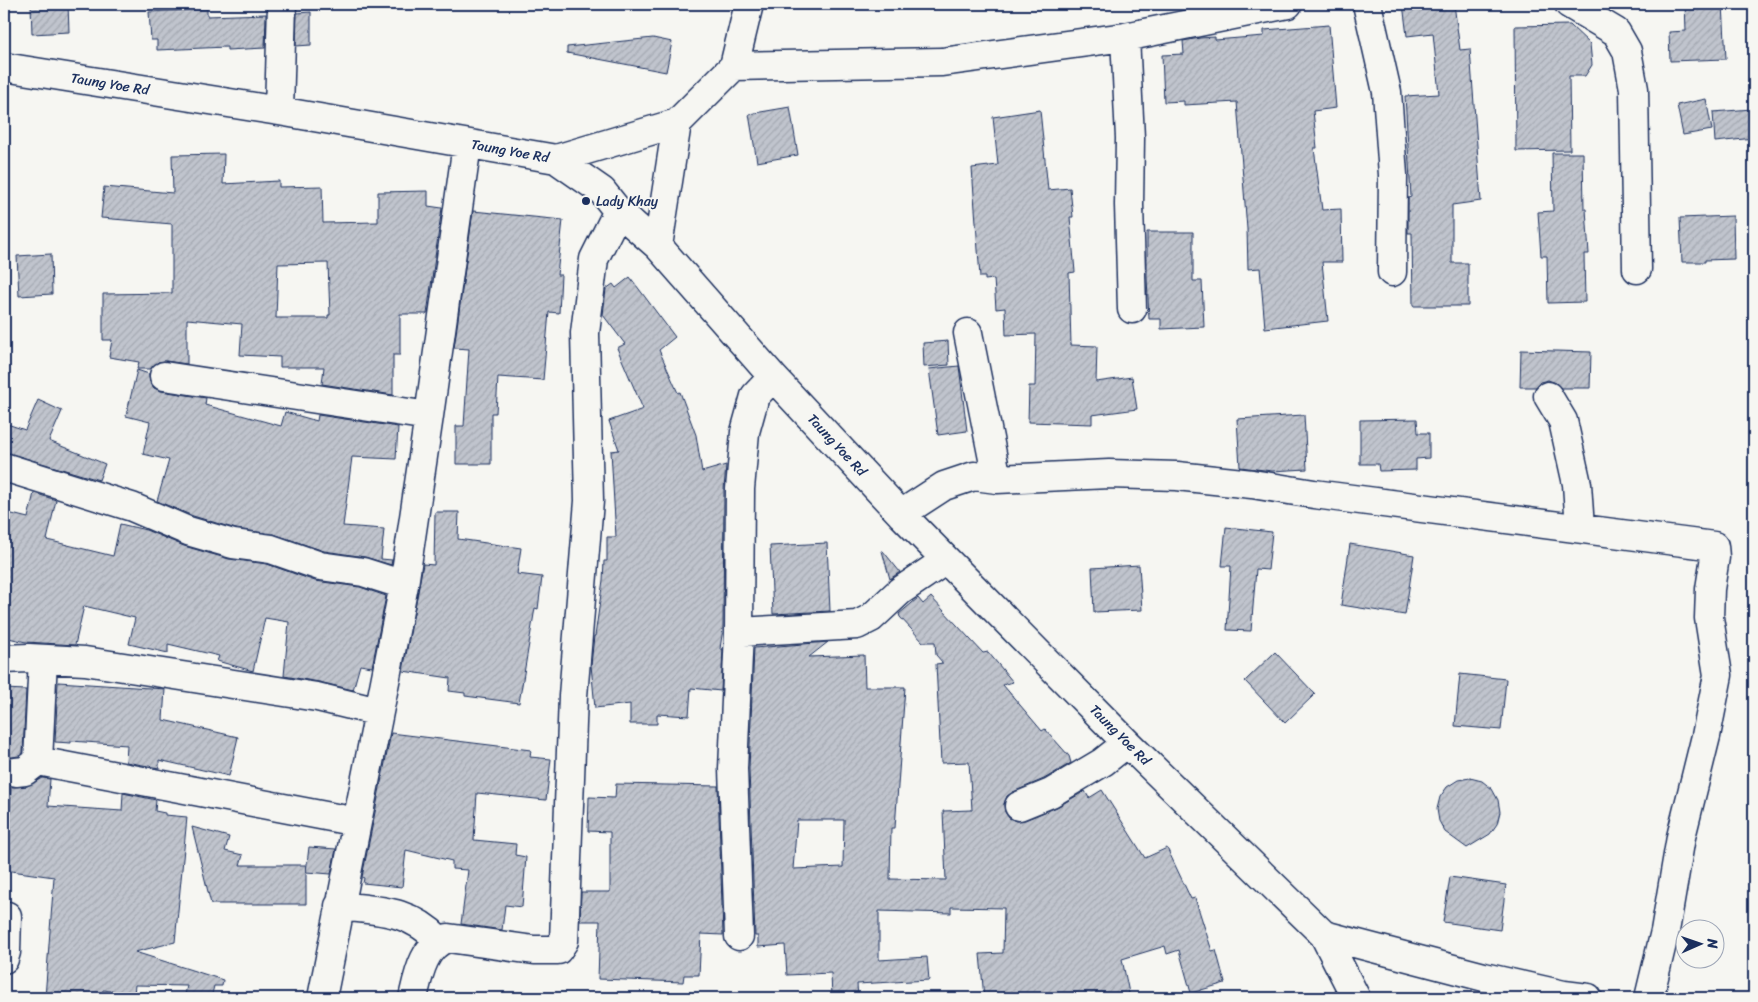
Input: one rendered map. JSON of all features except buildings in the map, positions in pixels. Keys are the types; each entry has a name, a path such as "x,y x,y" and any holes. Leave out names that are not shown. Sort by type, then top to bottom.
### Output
{"street":[{"path":"279,111 282,4"},
{"path":"556,158 677,123 734,66 749,4"},
{"path":"734,66 942,62 1125,37 1288,4"},
{"path":"1367,4 1387,92 1393,175 1392,272"},
{"path":"1569,4 1616,32 1627,51 1634,89 1637,269"},
{"path":"1125,37 1130,138 1129,205 1132,309"},
{"name":"Taung Yoe Rd","path":"4,67 556,158 602,191 618,211 658,246 773,377 901,514 1127,744 1324,935 1484,977 1564,995 1588,998"},
{"path":"658,246 677,123"},
{"path":"322,998 404,585 467,144"},
{"path":"413,998 420,969 430,951 440,940 448,938 542,950 558,950 564,941 573,696 589,501 585,332 594,259 618,211"},
{"path":"968,333 997,478"},
{"path":"164,376 429,416"},
{"path":"739,936 733,769 739,632 740,489 745,432 755,396 773,377"},
{"path":"1548,396 1563,421 1578,484 1580,528"},
{"path":"4,467 132,507 188,530 234,544 271,549 320,566 363,572 404,585"},
{"path":"901,514 944,486 974,476 997,478 1109,474 1177,476 1252,484 1714,546 1715,557 1710,589 1709,618 1718,675 1706,736 1681,837 1665,931 1649,998"},
{"path":"739,632 857,625 871,618 900,591 946,560"},
{"path":"4,659 29,658 85,661 317,697 379,712"},
{"path":"43,659 27,766 357,822"},
{"path":"1019,806 1051,793 1103,762 1127,744"},
{"path":"339,906 397,914 418,922 440,940"},
{"path":"4,959 6,952 7,916"},
{"path":"1324,935 1356,998"}],"place":[{"name":"Lady Khay","path":"586,201"}]}
